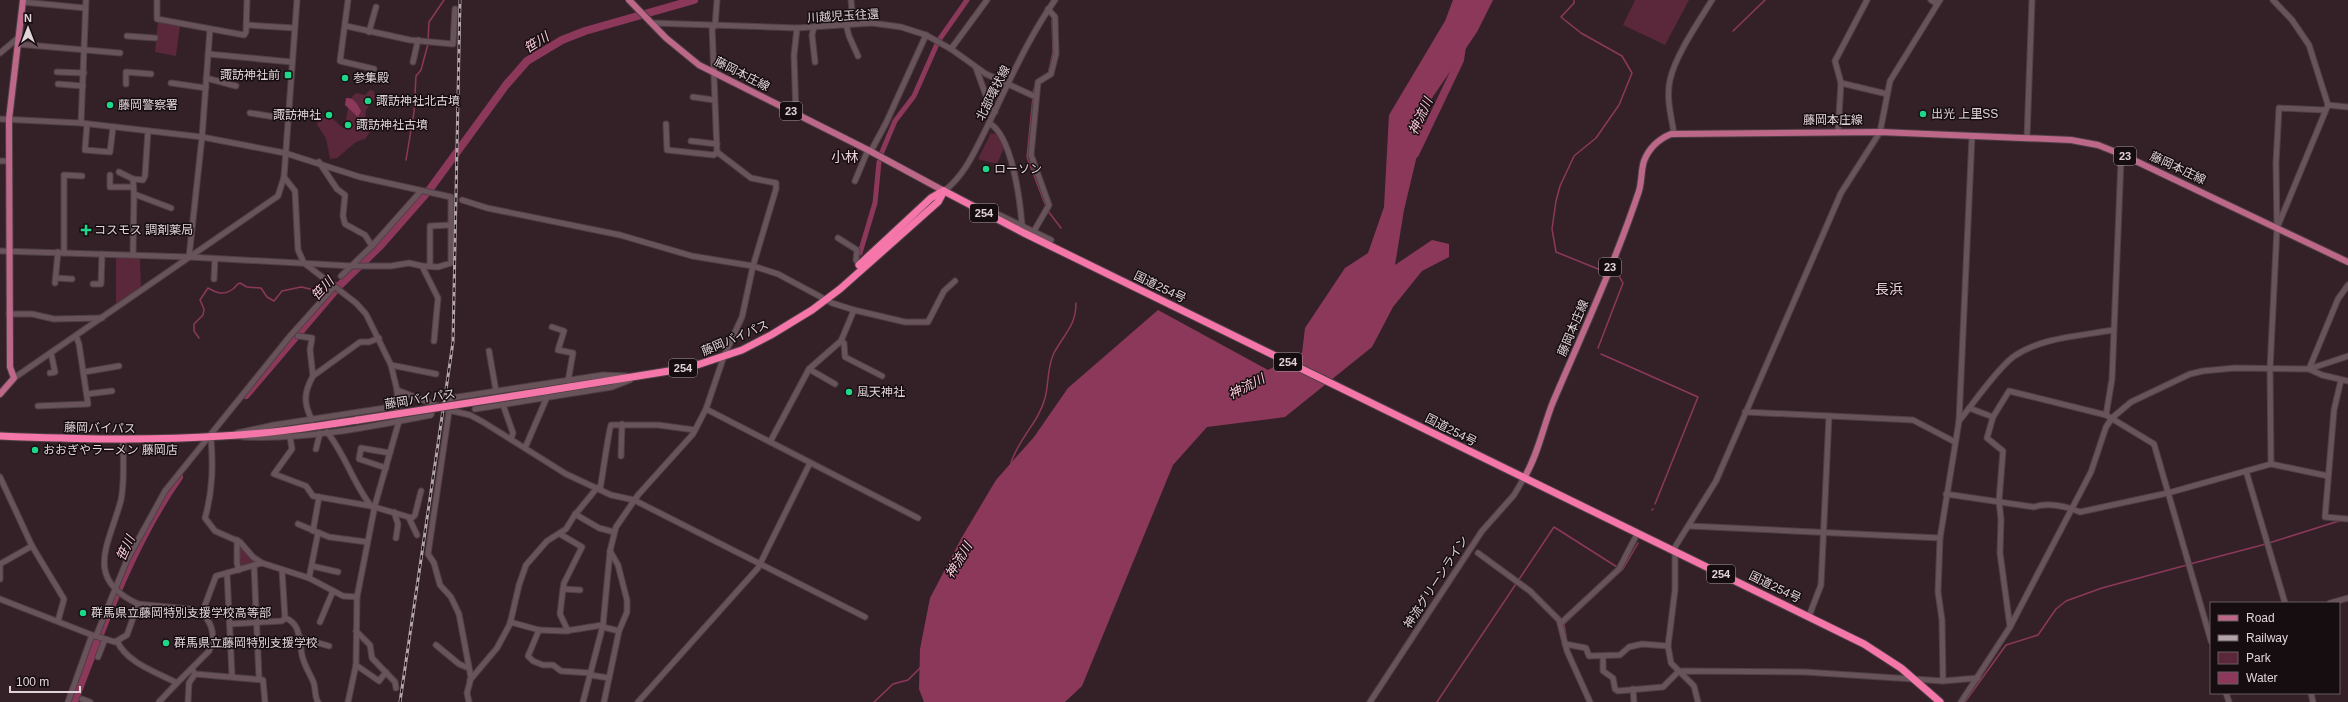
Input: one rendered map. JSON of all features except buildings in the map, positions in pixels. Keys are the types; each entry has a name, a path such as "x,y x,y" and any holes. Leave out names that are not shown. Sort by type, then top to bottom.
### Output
{"highway":[{"name":"国道254号","path":"944,191 1058,249 1864,644 1913,678 1940,702"},
{"name":"藤岡バイパス","path":"826,299 859,265 932,198 944,191"},
{"name":"藤岡バイパス","path":"0,436 123,439 209,437 277,432 636,377 700,364 724,356 772,335 798,320 826,299 918,221 938,202 944,191"}],"main road":[{"name":"藤岡本庄線","path":"629,0 682,52 712,72 869,150 944,191"},
{"path":"0,394 5,385 14,378 10,367 9,119 23,1"},
{"name":"藤岡本庄線","path":"1521,476 1533,462 1553,403 1583,333 1640,190 1644,161 1652,147 1660,138 1674,133 1838,131 2027,138 2084,142 2123,155 2348,262"}],"street":[{"path":"86,0 83,86 84,150 110,152 113,127"},
{"path":"158,0 158,19 244,35 247,24 247,0"},
{"path":"14,378 271,202 282,190 297,0"},
{"path":"348,0 346,26 340,61 374,69"},
{"path":"717,0 713,26 712,72 717,152"},
{"path":"851,0 853,23"},
{"path":"951,49 987,0"},
{"name":"北部環状線","path":"944,191 966,167 1048,9 1055,0"},
{"path":"1674,133 1669,96 1670,80 1690,37 1712,0"},
{"path":"1838,131 1841,83 1835,61 1867,0"},
{"path":"1698,702 1694,686 1678,672 1671,663 1668,646 1674,598 1674,551 1716,481 1841,193 1880,132 1890,81 1898,65 1938,2 1931,0"},
{"path":"2027,138 2032,0"},
{"path":"2273,0 2292,20 2310,45 2328,105"},
{"path":"23,1 85,8"},
{"path":"368,32 376,7"},
{"path":"346,26 368,32 453,44 455,9"},
{"path":"1034,231 1049,205 1030,155 1038,82 1051,74 1056,54 1055,17 1048,9"},
{"name":"川越児玉往還","path":"649,21 713,26 797,28 853,23 885,24 926,35 951,49 976,67 1008,86 1036,97"},
{"path":"247,24 294,28"},
{"path":"846,24 849,36 858,56"},
{"path":"814,27 812,34 815,62"},
{"path":"796,114 794,56 797,28"},
{"path":"189,257 202,137 210,29"},
{"path":"855,181 869,150 886,123 926,35"},
{"path":"127,36 155,38"},
{"path":"413,62 418,40"},
{"path":"0,53 18,41 84,50 120,53"},
{"path":"208,54 292,62"},
{"path":"976,67 989,104 995,112"},
{"path":"57,72 84,73"},
{"path":"126,84 126,72 151,74"},
{"path":"206,78 236,86"},
{"path":"171,83 206,88"},
{"path":"1841,83 1887,94"},
{"path":"58,84 83,86"},
{"path":"693,96 714,100"},
{"path":"2328,105 2348,107"},
{"path":"2277,228 2324,110 2328,105"},
{"path":"2271,464 2270,369 2277,228 2275,221 2279,108 2324,110"},
{"path":"250,113 288,119"},
{"path":"0,119 84,124 202,137 285,153 319,162 360,177 424,193 451,197 451,264 422,266 409,263 391,266 353,266 189,257 0,251"},
{"path":"989,123 1000,132 1010,155 1022,225"},
{"path":"666,124 667,150 714,155 717,152"},
{"path":"119,172 133,179 144,180 148,131"},
{"path":"1943,681 1942,620 1938,592 1940,538 1959,421 1972,136"},
{"path":"691,141 717,144"},
{"path":"583,702 603,626 610,551 614,532 634,500 695,430 706,409 724,356 742,317 753,266 776,189 776,183 751,178 717,152"},
{"path":"2106,415 2112,378 2121,160 2123,155"},
{"path":"0,161 9,161"},
{"path":"319,162 337,189 345,195 343,216 346,224 365,236 372,246"},
{"path":"64,253 64,175 82,176"},
{"path":"110,175 110,186 132,187"},
{"path":"284,178 295,191 298,250 304,263 356,303 366,314 391,365 397,390 399,421 373,507 357,597 356,664 348,702"},
{"path":"133,179 133,255"},
{"path":"341,276 353,266 424,193"},
{"path":"134,194 171,208"},
{"path":"462,200 487,208 620,235 692,256 753,266 778,274 826,299 854,310 905,322 928,322 944,291 956,281"},
{"path":"977,209 985,208 1051,240"},
{"path":"430,266 430,226 451,225"},
{"path":"838,238 857,250 856,260 859,265"},
{"path":"58,252 55,280 72,279"},
{"path":"93,284 101,284 102,254"},
{"path":"214,279 215,259"},
{"path":"422,266 438,298 434,341"},
{"path":"68,702 94,636 116,591 128,560 165,491 332,285"},
{"path":"2309,369 2338,299 2348,285"},
{"path":"770,442 809,369 842,341 854,310"},
{"path":"9,314 32,314 54,319 102,318"},
{"path":"552,327 564,331 558,350 573,353 568,381"},
{"path":"1959,421 1977,397 2013,357 2046,342 2113,330"},
{"path":"38,406 88,404 84,372 76,336"},
{"path":"298,336 312,338 310,350 313,376"},
{"path":"312,420 305,407 306,389 313,376 360,342 370,342 379,338"},
{"path":"842,341 844,343 845,357 882,376"},
{"path":"489,351 502,405 513,433 511,439"},
{"path":"50,373 55,372 51,353"},
{"path":"1961,702 2010,627 2091,472 2106,427 2112,418 2130,402 2190,374 2203,371 2235,368 2309,369 2348,356"},
{"path":"391,365 436,374"},
{"path":"84,372 119,366"},
{"path":"809,369 835,384"},
{"path":"2309,369 2322,375 2348,381"},
{"path":"469,702 467,693 470,680 458,614 451,597 440,585 434,563 428,554 451,398 603,375 636,377"},
{"path":"475,409 612,387 636,377"},
{"path":"2341,380 2334,410 2324,517 2348,519"},
{"path":"87,394 112,390"},
{"path":"397,390 450,411 470,415 566,474 610,495 634,500 865,617"},
{"path":"2010,627 2000,553 2002,519 1999,501 2003,451 1987,438 1992,417 2009,391 2106,415 2154,444 2210,636"},
{"path":"470,415 475,409 480,394"},
{"path":"525,448 547,397"},
{"path":"223,436 290,437 327,432 431,415 433,404"},
{"path":"223,436 259,428 398,406"},
{"path":"1969,408 1992,417"},
{"path":"706,409 918,518"},
{"path":"1745,412 1912,420 1955,442"},
{"path":"1809,616 1821,585 1829,416"},
{"path":"621,456 622,424"},
{"path":"470,680 497,648 510,622 519,585 526,565 547,541 560,534 575,514 598,489 608,450 609,428 611,425 658,425 695,430"},
{"path":"327,432 338,447 361,494 373,507"},
{"path":"316,449 320,433"},
{"path":"209,437 213,465 212,485 205,518 215,531 237,540 262,563 309,578 343,596 357,597"},
{"path":"290,437 292,449 274,474 306,486 313,496 373,507 394,512 409,518 415,516 421,491"},
{"path":"123,439 121,499 106,546 104,561 106,574 116,591 138,604 188,609 202,613 213,632 212,645 192,669 159,702"},
{"path":"386,468 359,459 361,448 390,453"},
{"path":"638,702 760,564 810,463"},
{"path":"1946,494 2034,507 2044,504 2080,512 2168,493 2271,464 2328,476"},
{"path":"2246,471 2285,602"},
{"name":"神流グリーンライン","path":"1370,702 1482,531 1514,495 1521,476"},
{"path":"0,477 32,546 64,599 58,621"},
{"path":"309,578 312,566 319,497"},
{"path":"394,512 398,524 396,538"},
{"path":"575,514 599,528 614,532"},
{"path":"409,518 417,534"},
{"path":"298,524 315,532 339,540 367,542"},
{"path":"1689,526 1940,538"},
{"path":"560,534 582,547 564,583 560,614 568,630"},
{"path":"1561,623 1619,569 1635,538"},
{"path":"237,540 237,563 240,570"},
{"path":"0,579 0,564 32,546"},
{"path":"604,702 619,630 627,612 627,600 618,565 610,551"},
{"path":"1478,554 1530,591 1561,623 1565,644 1590,702"},
{"path":"202,613 216,576 262,563"},
{"path":"254,565 259,678"},
{"path":"312,566 338,572"},
{"path":"282,570 285,618"},
{"path":"227,573 232,675"},
{"path":"563,589 580,590"},
{"path":"320,622 333,591"},
{"path":"2334,602 2348,598"},
{"path":"0,599 94,636 117,641 127,635 138,604"},
{"path":"230,624 282,621 285,618"},
{"path":"285,618 289,619 300,634 302,655 308,674 313,681 318,702"},
{"path":"510,622 539,630 568,630 603,626 619,630"},
{"path":"539,630 528,656 533,661 543,665 553,665 561,671 590,674 609,678"},
{"path":"356,631 370,646 372,658 395,682 396,688"},
{"path":"301,638 329,646"},
{"path":"98,657 105,639"},
{"path":"117,641 121,650 132,660 177,683"},
{"path":"1565,644 1586,648 1589,656 1620,655 1629,648 1642,644 1668,646"},
{"path":"436,645 458,664 466,667 468,665"},
{"path":"1603,656 1603,670 1613,678 1615,689 1618,691 1662,686 1678,672 1812,672 1943,681 1978,678"},
{"path":"356,664 379,682 386,672"},
{"path":"192,669 196,674 232,675 259,678 263,680 265,702"},
{"path":"188,702 189,683 196,674"},
{"path":"1633,689 1634,702"},
{"path":"82,699 90,702"}],"green space":[{"path":"1635,0 1689,0 1665,45 1623,25"},
{"path":"158,21 180,25 176,56 155,52"},
{"path":"370,90 374,91 375,98 366,110 365,117 372,126 370,132 365,139 356,142 337,158 330,159 326,138 317,125 318,118 333,119 344,129 350,99 356,93 365,95"},
{"path":"991,133 999,135 1005,145 997,164 978,159"},
{"path":"116,258 140,258 141,288 116,304"},
{"path":"238,543 256,561 241,567"}],"water":[{"path":"1453,0 1493,0 1477,32 1430,101 1404,210 1395,265 1432,240 1449,244 1449,257 1422,271 1393,307 1372,347 1285,417 1207,427 1173,465 1082,686 1065,702 924,702 919,689 920,649 930,598 962,537 996,480 1034,437 1068,388 1158,310 1268,370 1302,353 1305,328 1345,268 1368,253 1384,207 1389,115 1445,21"},
{"path":"346,98 353,100 359,106 361,111 358,117 345,105"}],"waterway":[{"path":"428,40 429,22 444,0"},
{"name":"笹川","path":"246,395 339,286 380,246 430,189 506,85 527,61 562,40 585,31 694,0"},
{"path":"939,40 967,0"},
{"path":"1574,0 1574,3 1561,17 1581,33 1622,56 1632,73 1619,105 1596,138 1574,156 1560,186 1556,201 1552,229 1556,252 1603,271"},
{"path":"1733,31 1765,0"},
{"path":"1048,75 1053,52 1052,20"},
{"path":"406,160 414,112 416,76 421,70 428,44"},
{"path":"882,152 895,121 914,96 937,44"},
{"name":"神流川","path":"1415,154 1460,60 1462,46"},
{"path":"1033,93 1036,82"},
{"path":"1033,97 1027,157 1045,204"},
{"path":"860,253 875,203 879,162"},
{"path":"1048,211 1061,228"},
{"path":"1598,348 1623,283 1619,276 1611,273"},
{"path":"333,282 341,284"},
{"path":"199,338 194,331 194,324 203,315 204,309 200,300 208,288 223,293 229,291 240,283 247,287 261,288 267,297 274,301 282,291 301,287 315,290 329,284"},
{"path":"1011,463 1018,446 1042,407 1052,358 1072,324 1076,303"},
{"path":"1601,354 1698,397 1655,504"},
{"name":"笹川","path":"74,702 108,615 133,558 162,503 179,477"},
{"path":"2269,543 2342,520"},
{"path":"1437,702 1554,527 1617,567"},
{"path":"1566,636 1564,624 1623,569 1638,543"},
{"path":"2190,564 2266,544"},
{"path":"1965,702 2006,645 2038,635 2056,609 2066,601 2102,588 2187,565"},
{"path":"874,702 893,684 908,680 920,668"}],"railway":[{"path":"400,702 453,342 460,0"}],"place":[{"name":"諏訪神社前","path":"288,75"},
{"name":"参集殿","path":"345,78"},
{"name":"諏訪神社北古墳","path":"368,101"},
{"name":"藤岡警察署","path":"110,105"},
{"name":"出光 上里SS","path":"1923,114"},
{"name":"諏訪神社","path":"329,115"},
{"name":"諏訪神社古墳","path":"348,125"},
{"name":"ローソン","path":"986,169"},
{"name":"コスモス 調剤薬局","path":"86,230"},
{"name":"風天神社","path":"849,392"},
{"name":"おおぎやラーメン 藤岡店","path":"35,450"},
{"name":"群馬県立藤岡特別支援学校高等部","path":"83,613"},
{"name":"群馬県立藤岡特別支援学校","path":"166,643"}],"district":[{"name":"小林","path":"845,157"},
{"name":"長浜","path":"1889,289"}]}
